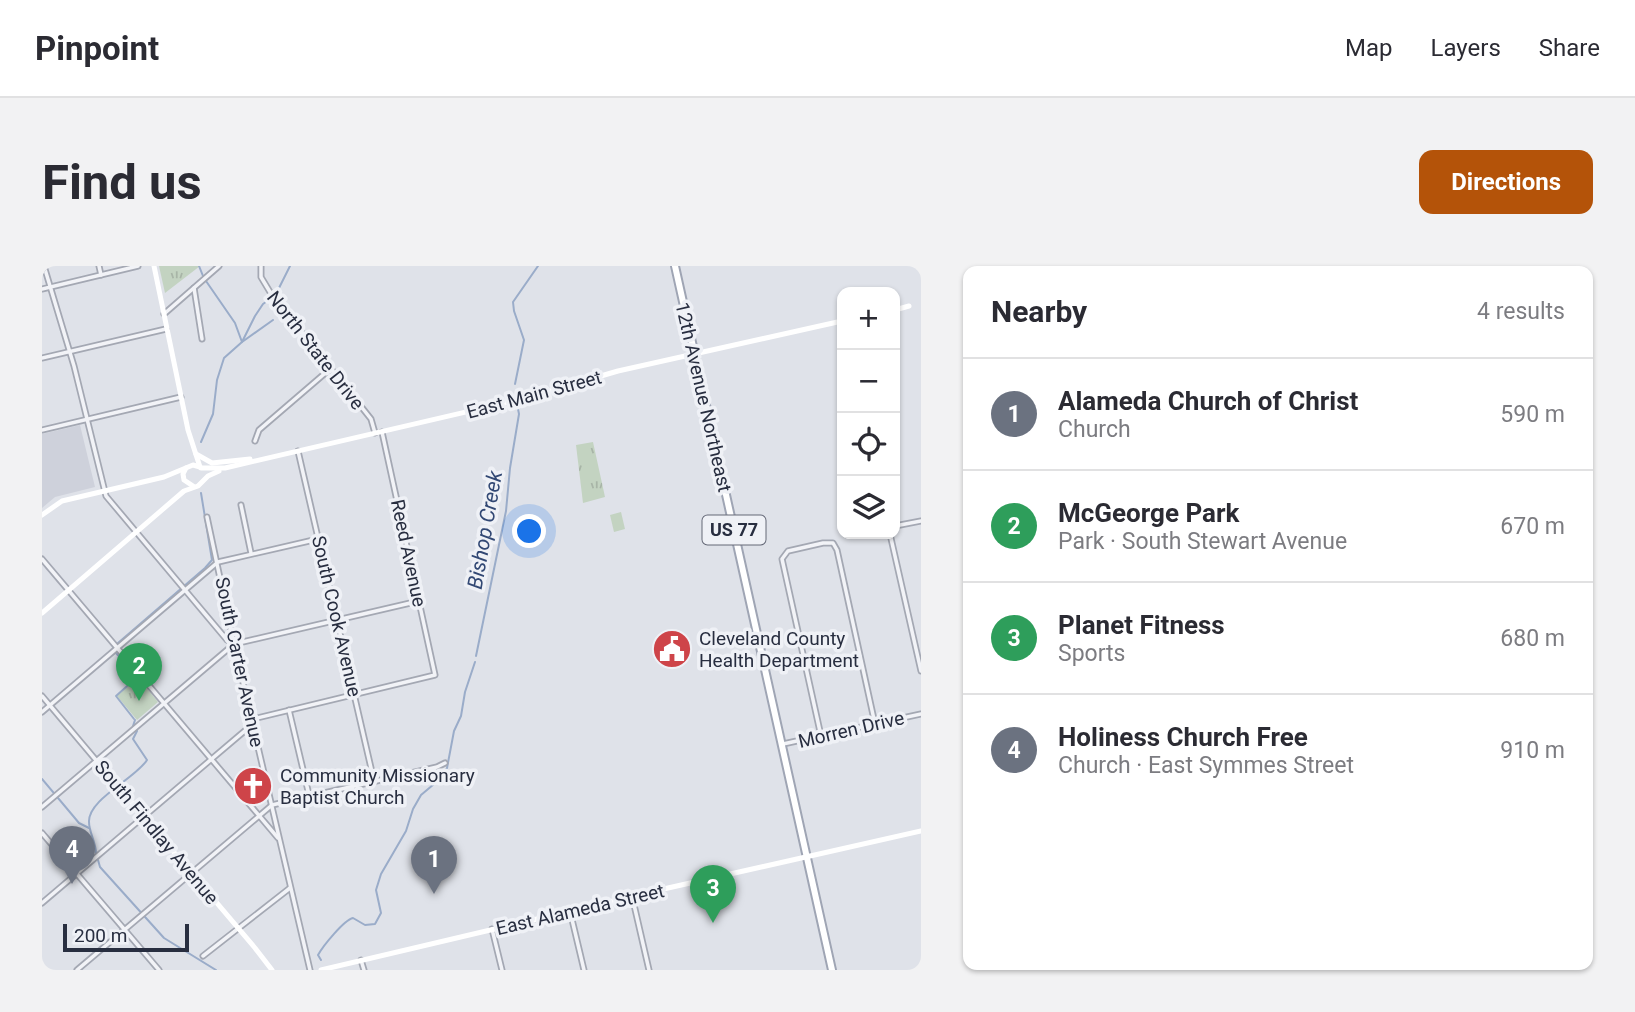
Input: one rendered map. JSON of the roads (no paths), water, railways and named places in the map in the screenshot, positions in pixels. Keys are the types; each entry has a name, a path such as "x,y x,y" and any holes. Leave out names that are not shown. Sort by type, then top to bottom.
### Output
{"main road":[{"name":"12th Avenue Northeast","path":"675,266 806,856"},
{"name":"US 77","path":"806,856 832,970"}],"street":[{"path":"44,266 69,352 103,491 227,640 234,644"},
{"path":"99,266 101,275"},
{"path":"42,289 138,266"},
{"path":"42,613 184,491 204,479 193,448 181,397 154,266"},
{"path":"164,314 219,266"},
{"name":"North State Drive","path":"261,266 264,283 379,432"},
{"path":"194,288 202,340"},
{"path":"900,309 909,306"},
{"name":"East Main Street","path":"201,468 225,468 522,400 618,371 837,322"},
{"path":"42,358 167,329"},
{"path":"255,441 259,430 330,369"},
{"path":"42,430 181,397"},
{"name":"Reed Avenue","path":"356,695 435,676 379,432"},
{"path":"193,448 202,459 216,463 277,456"},
{"path":"175,499 191,460 193,448"},
{"name":"South Cook Avenue","path":"298,451 374,781"},
{"path":"42,515 62,501 163,477 187,467 201,468"},
{"name":"East Main Street","path":"204,479 225,468"},
{"path":"163,477 183,479 194,487"},
{"path":"241,505 251,553"},
{"name":"South Carter Avenue","path":"207,517 310,970"},
{"path":"900,525 921,521"},
{"path":"42,712 218,562 319,538"},
{"path":"891,539 921,671"},
{"path":"821,736 782,559 785,553 791,550 832,543 837,550 875,724"},
{"path":"42,559 279,839"},
{"path":"42,807 234,644 419,601"},
{"path":"42,903 253,721 356,695"},
{"name":"South Findlay Avenue","path":"42,696 272,970"},
{"path":"289,710 309,795"},
{"name":"Morren Drive","path":"781,745 921,714"},
{"path":"77,970 272,805 437,767 444,763"},
{"name":"East Alameda Street","path":"321,970 921,831"},
{"path":"42,833 159,970"},
{"path":"203,956 290,888"},
{"path":"632,896 649,970"},
{"path":"570,911 584,970"},
{"path":"492,929 502,970"},
{"path":"361,960 364,970"}],"waterway":[{"path":"199,266 203,276"},
{"path":"276,294 290,266"},
{"name":"Bishop Creek","path":"515,384 524,340 513,302 538,266"},
{"path":"206,281 235,323 242,342 273,320"},
{"path":"201,442 213,414 217,380 224,358 242,342 255,316 270,299"},
{"name":"Bishop Creek","path":"476,656 506,511 518,409"},
{"path":"118,643 212,560 201,493"},
{"path":"116,653 136,676 116,696 134,719"},
{"name":"Bishop Creek","path":"321,960 318,955 344,923 353,918 365,925 375,924 381,913 376,890 381,874 406,831 421,795 440,779 447,768 454,731 461,716 465,692 475,662"},
{"path":"133,726 135,720"},
{"path":"96,853 89,826 91,814 104,797 147,760 133,739 137,731"},
{"path":"42,779 79,823 89,828"},
{"path":"98,860 100,867 164,938 216,970"}],"place":[{"name":"Cleveland County Health Department","path":"672,649"},
{"name":"McGeorge Park","path":"139,701"},
{"name":"Community Missionary Baptist Church","path":"253,786"},
{"name":"Holiness Church Free","path":"72,884"},
{"name":"Alameda Church of Christ","path":"434,894"},
{"name":"Planet Fitness","path":"713,923"}]}
